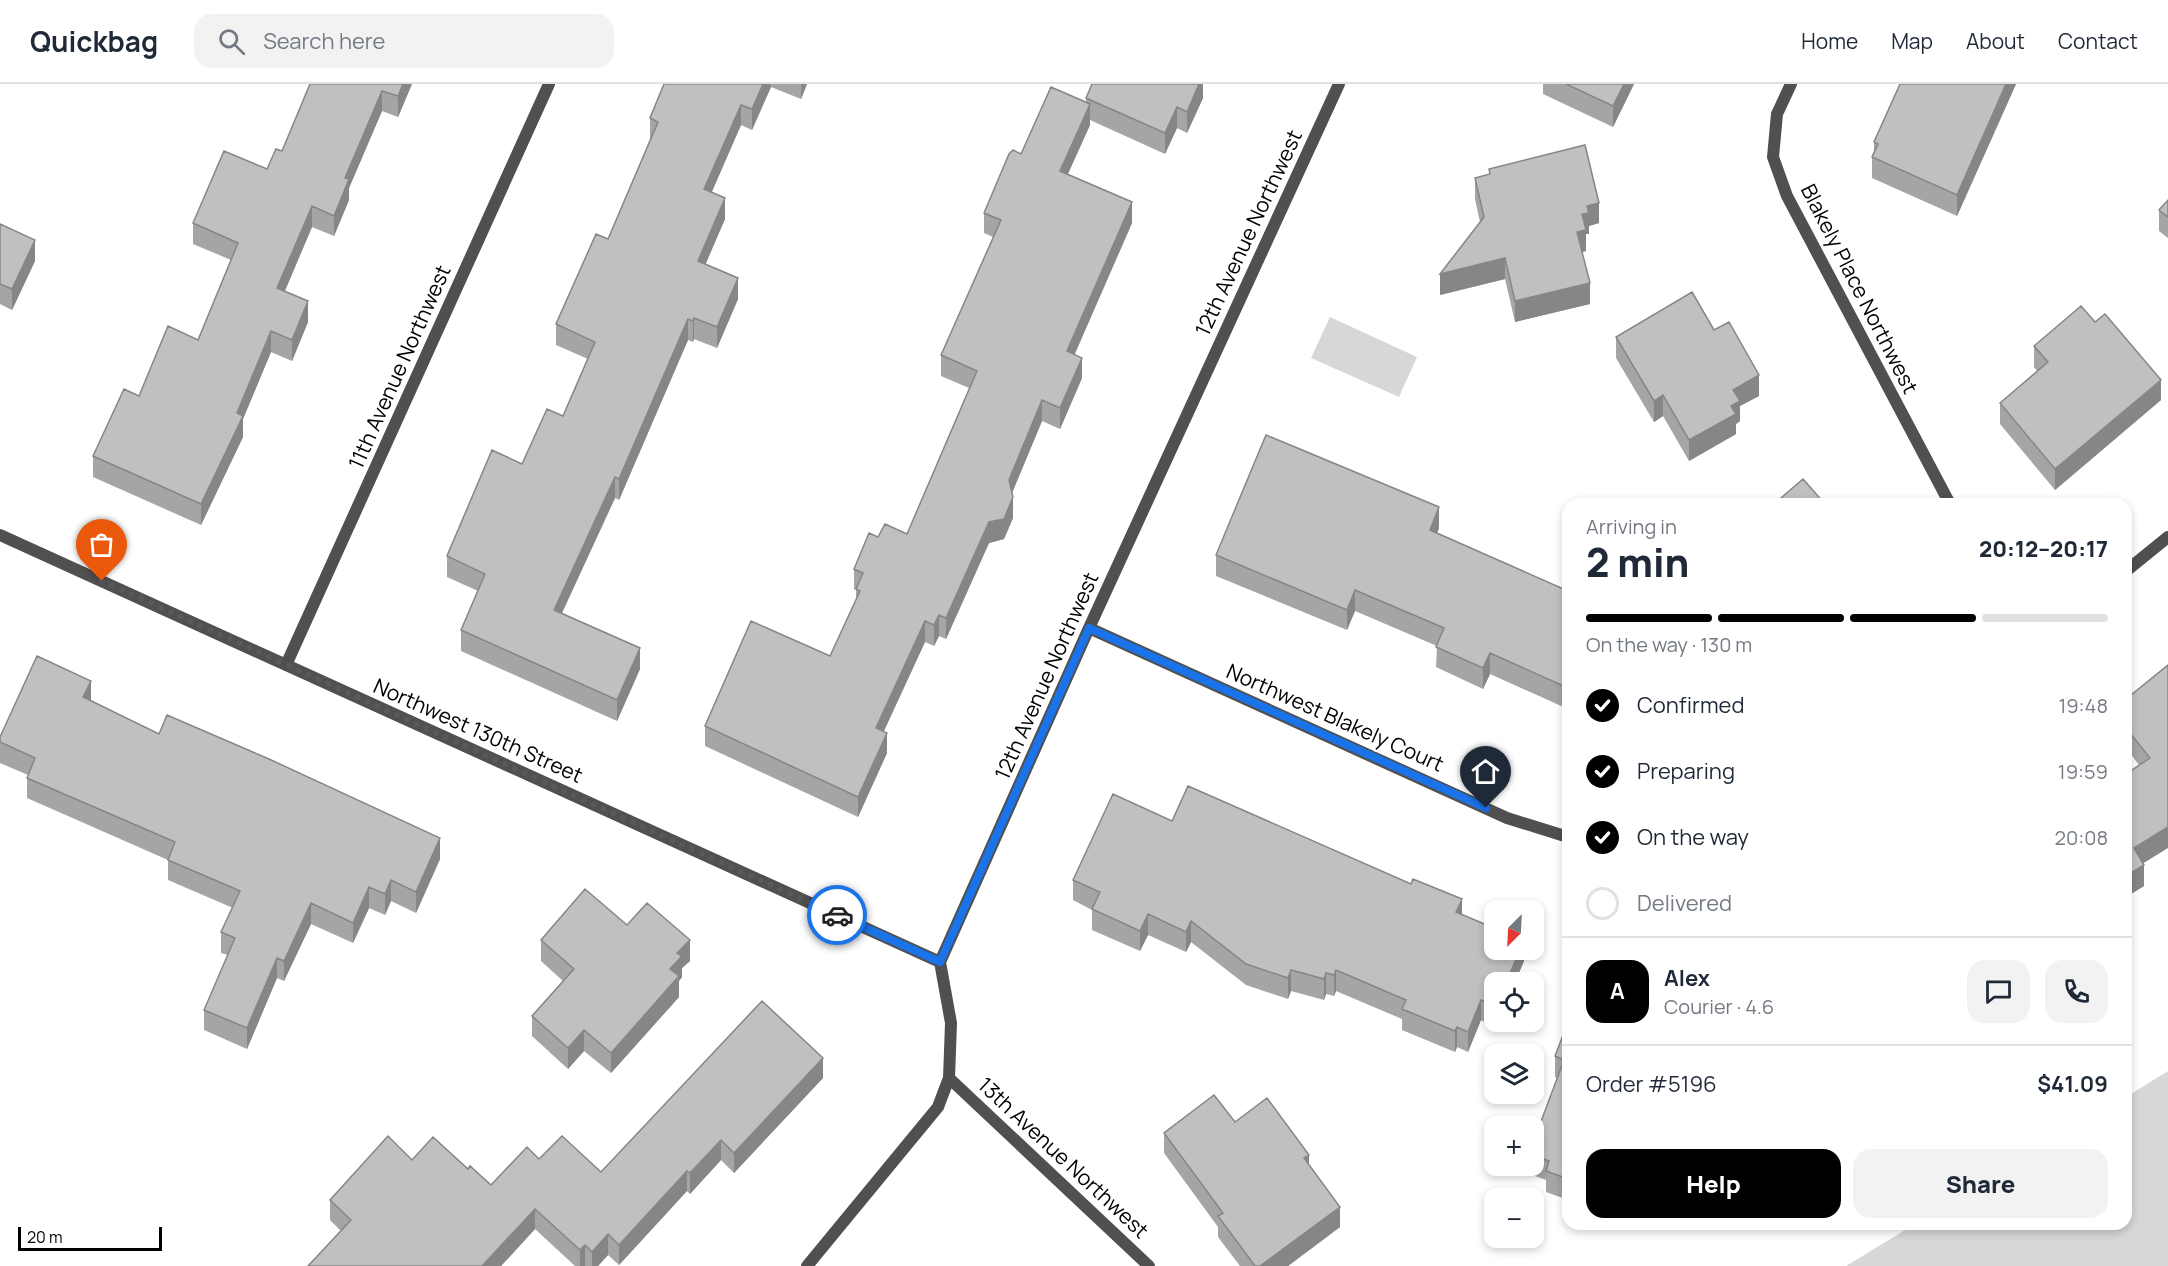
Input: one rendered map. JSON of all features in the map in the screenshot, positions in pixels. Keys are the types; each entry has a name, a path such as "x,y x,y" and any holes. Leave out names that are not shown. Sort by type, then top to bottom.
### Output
{"street":[{"name":"11th Avenue Northwest","path":"286,665 549,84"},
{"name":"12th Avenue Northwest","path":"940,962 1089,628 1339,84"},
{"name":"Blakely Place Northwest","path":"1791,84 1777,114 1773,157 1787,196 1947,498"},
{"name":"Northwest 130th Street","path":"0,535 940,962"},
{"path":"2132,566 2168,537"},
{"name":"Northwest Blakely Court","path":"1089,628 1507,818 1562,835"},
{"path":"807,1266 938,1107 949,1078 951,1023 940,962"},
{"name":"13th Avenue Northwest","path":"949,1078 1149,1266"}],"shaded area":[{"path":"1330,317 1417,357 1399,397 1311,358"},
{"path":"2168,1071 2168,1266 1846,1266 1905,1230 2132,1230 2132,1093"}],"building":[{"path":"310,84 403,84 398,96 382,91 345,178 349,179 334,216 312,206 277,288 308,301 292,340 271,331 237,413 243,416 201,504 93,456 124,389 139,396 168,326 198,340 238,243 193,223 224,151 267,169 276,149 282,151"},
{"path":"664,84 763,84 752,109 741,105 704,189 725,198 698,261 738,278 717,327 694,318 693,321 688,319 619,479 615,477 554,610 640,648 617,700 461,630 485,574 447,556 492,450 522,464 547,409 563,416 595,342 556,324 596,234 608,239 658,122 650,118"},
{"path":"1092,84 1199,84 1187,112 1177,107 1165,133 1086,98"},
{"path":"1566,84 1624,84 1613,106"},
{"path":"1900,84 2006,84 1957,195 1872,157 1878,144 1874,142"},
{"path":"1051,87 1090,104 1060,171 1132,202 1067,351 1082,358 1060,408 1042,400 1009,480 1013,497 1004,519 989,522 946,618 939,615 934,625 925,621 876,728 887,733 858,797 705,726 751,621 830,656 860,591 856,589 863,573 854,569 869,533 878,537 885,524 907,534 977,371 941,355 1001,220 984,213 1009,154 1013,150 1021,154"},
{"path":"1585,145 1599,203 1587,206 1589,213 1582,214 1586,230 1577,232 1590,283 1515,301 1505,258 1440,274 1484,217 1475,178 1490,174 1489,169"},
{"path":"2168,200 2168,217 2159,210"},
{"path":"0,224 35,240 12,289 0,284"},
{"path":"1692,292 1714,330 1729,322 1759,375 1733,390 1740,401 1731,406 1736,414 1689,440 1663,395 1654,401 1616,337"},
{"path":"2081,306 2095,322 2105,314 2161,380 2055,469 2000,403 2048,362 2034,346"},
{"path":"1266,435 1439,507 1430,530 1562,588 1562,685 1490,653 1483,668 1436,647 1444,628 1355,590 1347,610 1216,555"},
{"path":"1803,479 1820,498 1781,498"},
{"path":"37,656 91,681 83,697 159,734 167,715 440,838 416,892 391,880 385,894 369,887 353,923 311,903 284,961 277,958 247,1028 204,1010 235,938 221,932 240,891 168,860 175,842 27,778 35,758 0,742 0,737"},
{"path":"2168,665 2168,827 2134,848 2144,865 2132,872 2132,770 2150,758 2132,736 2132,694"},
{"path":"1188,786 1411,884 1413,879 1462,899 1456,912 1484,924 1484,960 1516,960 1510,972 1484,972 1484,1001 1481,1000 1468,1032 1457,1027 1455,1031 1402,1009 1406,1000 1336,970 1334,975 1326,973 1324,979 1291,970 1288,978 1246,964 1191,921 1186,932 1148,914 1140,931 1092,909 1100,892 1073,880 1113,794 1172,821"},
{"path":"585,889 627,925 647,903 690,940 677,953 682,956 670,969 679,976 611,1053 584,1030 568,1048 532,1016 574,969 541,940"},
{"path":"762,1001 823,1058 734,1153 721,1140 690,1173 687,1171 619,1245 608,1234 592,1252 585,1245 580,1250 535,1209 482,1266 308,1266 351,1220 330,1200 388,1136 412,1160 433,1137 468,1169 470,1166 491,1185 527,1147 539,1159 562,1136 601,1172"},
{"path":"1562,1038 1562,1059 1555,1056"},
{"path":"1562,1065 1562,1177 1546,1171 1549,1161 1544,1159 1543,1116"},
{"path":"1214,1095 1235,1122 1267,1098 1309,1155 1304,1158 1340,1207 1260,1266 1255,1266 1218,1216 1223,1213 1164,1133"}],"way so far":[{"path":"102,581 837,915"}],"route":[{"path":"837,915 940,962 1089,628 1486,808"}]}
